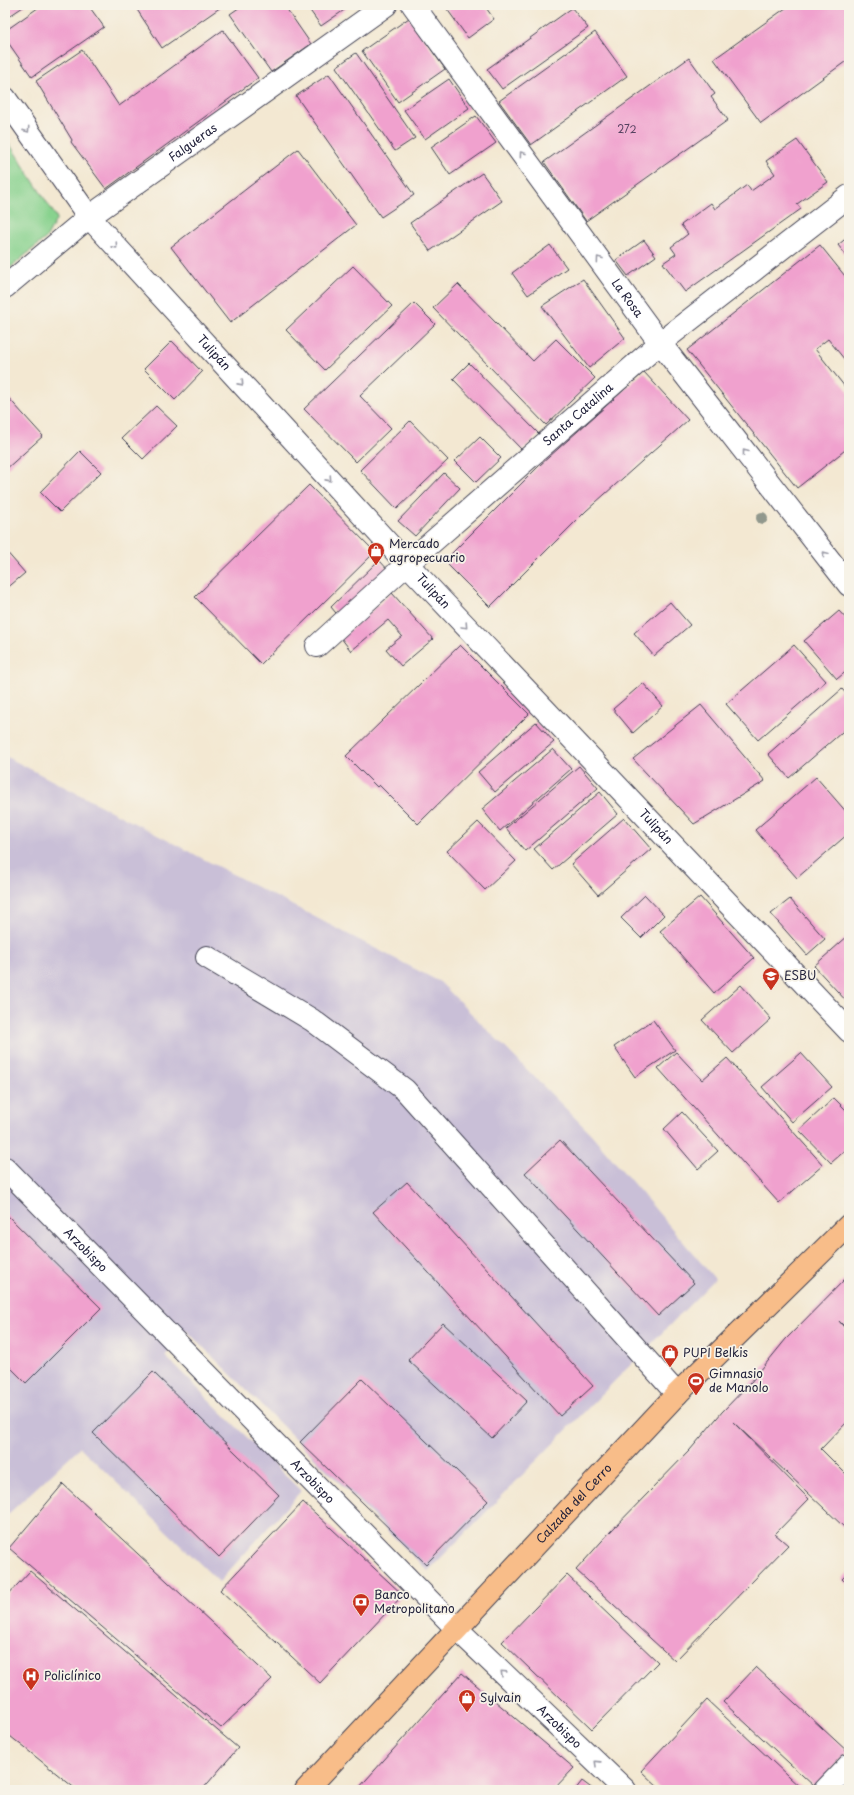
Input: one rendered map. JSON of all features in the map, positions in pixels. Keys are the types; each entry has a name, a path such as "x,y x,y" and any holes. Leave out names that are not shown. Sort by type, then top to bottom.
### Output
{"main road":[{"name":"Calzada del Cerro","path":"306,1790 677,1394 849,1225"}],"street":[{"name":"Falgueras","path":"5,287 89,217 386,5"},
{"name":"La Rosa","path":"413,5 660,343 849,585"},
{"name":"Tulipán","path":"5,98 89,217 406,564 849,1031"},
{"name":"Santa Catalina","path":"317,646 406,564 660,343 849,196"},
{"path":"208,957 312,1020 405,1090 677,1394"},
{"name":"Arzobispo","path":"5,1168 456,1629 625,1790"},
{"path":"825,1790 849,1765"}],"shaded area":[{"path":"5,756 440,982 591,1134 715,1279 428,1571 186,1330 165,1356 301,1491 219,1582 80,1447 5,1517"}],"green space":[{"path":"5,137 57,218 47,237 5,272"}],"building":[{"path":"5,5 26,5 5,19"},
{"path":"42,5 88,5 104,27 32,77 5,38 5,31"},
{"path":"134,5 224,5 162,48"},
{"path":"243,5 284,5 311,44 271,72 230,14"},
{"path":"306,5 349,5 350,6 321,26"},
{"path":"444,5 484,5 494,19 468,38"},
{"path":"618,5 629,5 621,10"},
{"path":"790,5 849,5 849,59 761,123 714,59"},
{"path":"572,8 588,28 502,89 487,69"},
{"path":"409,18 445,69 398,102 362,51"},
{"path":"223,30 258,78 106,189 71,142 72,140 36,81 82,50 119,106"},
{"path":"595,32 627,76 531,145 499,101"},
{"path":"356,53 415,138 395,151 336,67"},
{"path":"689,58 715,94 711,97 728,120 586,221 544,162"},
{"path":"329,74 414,195 381,217 296,96"},
{"path":"449,79 469,108 425,139 404,110"},
{"path":"476,116 496,143 450,175 431,147"},
{"path":"797,140 828,182 797,204 801,209 685,292 663,263 676,254 671,247 688,234 681,225 711,203 715,209 747,185 751,191 775,174 766,161"},
{"path":"298,149 356,225 230,323 171,247"},
{"path":"482,173 502,201 430,251 410,223"},
{"path":"849,236 849,259 838,245"},
{"path":"644,240 656,256 628,276 616,260"},
{"path":"550,245 567,268 528,295 512,273"},
{"path":"820,245 849,281 849,365 828,339 815,349 849,392 849,447 797,488 687,350"},
{"path":"353,266 392,306 325,370 286,330"},
{"path":"583,279 625,338 589,368 542,306"},
{"path":"458,284 533,361 556,339 595,378 546,425 433,308"},
{"path":"414,303 435,324 360,396 391,428 356,462 304,409"},
{"path":"172,341 202,372 175,400 144,369"},
{"path":"469,363 539,434 522,450 453,379"},
{"path":"644,372 688,420 586,511 490,607 444,561 540,465"},
{"path":"5,394 43,436 5,470"},
{"path":"156,406 177,426 143,459 122,438"},
{"path":"410,421 448,460 397,509 360,470"},
{"path":"480,437 501,458 476,482 455,461"},
{"path":"80,451 101,472 60,512 40,492"},
{"path":"444,473 460,488 415,536 398,521"},
{"path":"309,485 375,552 261,664 195,597"},
{"path":"5,550 25,573 5,590"},
{"path":"379,560 391,573 340,618 331,607"},
{"path":"392,593 433,639 401,666 386,649 402,636 388,620 351,651 341,638"},
{"path":"670,602 690,625 654,656 634,633"},
{"path":"839,611 849,622 849,669 837,679 804,641"},
{"path":"460,645 529,714 418,824 379,785 377,787 346,756"},
{"path":"794,645 826,681 758,740 726,704"},
{"path":"643,683 663,706 633,733 613,709"},
{"path":"842,689 849,697 849,726 789,778 768,754"},
{"path":"701,705 765,781 694,824 633,759"},
{"path":"536,722 554,742 495,792 478,772"},
{"path":"553,749 571,769 500,831 482,809"},
{"path":"579,766 598,788 525,851 506,828"},
{"path":"816,777 849,815 849,833 797,878 755,830"},
{"path":"600,792 618,814 553,870 534,849"},
{"path":"624,818 651,849 598,895 571,864"},
{"path":"478,822 516,861 485,890 447,851"},
{"path":"645,895 664,915 641,938 621,918"},
{"path":"700,897 754,958 714,993 660,931"},
{"path":"790,899 825,939 807,955 771,914"},
{"path":"849,935 849,1004 814,966"},
{"path":"741,985 771,1019 733,1053 702,1020"},
{"path":"653,1020 675,1050 635,1077 614,1047"},
{"path":"676,1052 702,1080 727,1058 823,1165 779,1203 658,1068"},
{"path":"801,1053 832,1087 792,1122 762,1087"},
{"path":"834,1098 849,1113 849,1147 831,1163 799,1130"},
{"path":"682,1112 718,1151 698,1169 664,1129"},
{"path":"560,1140 694,1283 658,1316 525,1173"},
{"path":"407,1182 593,1386 560,1416 373,1212"},
{"path":"5,1213 101,1308 26,1383 5,1362"},
{"path":"849,1275 849,1331 839,1321 849,1333 849,1420 821,1449 849,1477 849,1522 844,1527 733,1422 809,1499 775,1534 788,1545 675,1661 576,1570 610,1532 690,1450 722,1412 751,1382 786,1339"},
{"path":"443,1323 527,1401 492,1438 408,1360"},
{"path":"153,1372 279,1495 219,1557 93,1433"},
{"path":"362,1379 488,1501 426,1564 300,1442"},
{"path":"63,1484 272,1679 221,1728 9,1548"},
{"path":"303,1502 403,1595 320,1683 220,1590"},
{"path":"30,1571 238,1748 202,1790 77,1790 5,1732 5,1598"},
{"path":"849,1572 849,1586 842,1579"},
{"path":"567,1575 658,1662 592,1729 502,1642"},
{"path":"756,1667 848,1752 815,1787 723,1702"},
{"name":"Sylvain","path":"462,1673 574,1768 553,1790 357,1790"},
{"path":"707,1700 803,1790 661,1790 641,1771"},
{"path":"582,1781 594,1790 575,1790"}],"place":[{"name":"Mercado agropecuario","path":"376,566"},
{"name":"ESBU","path":"771,991"},
{"name":"PUPI Belkis","path":"670,1368"},
{"name":"Gimnasio de Manolo","path":"696,1396"},
{"name":"Banco Metropolitano","path":"361,1617"},
{"name":"Policlínico","path":"31,1691"},
{"name":"Sylvain","path":"467,1713"}]}
